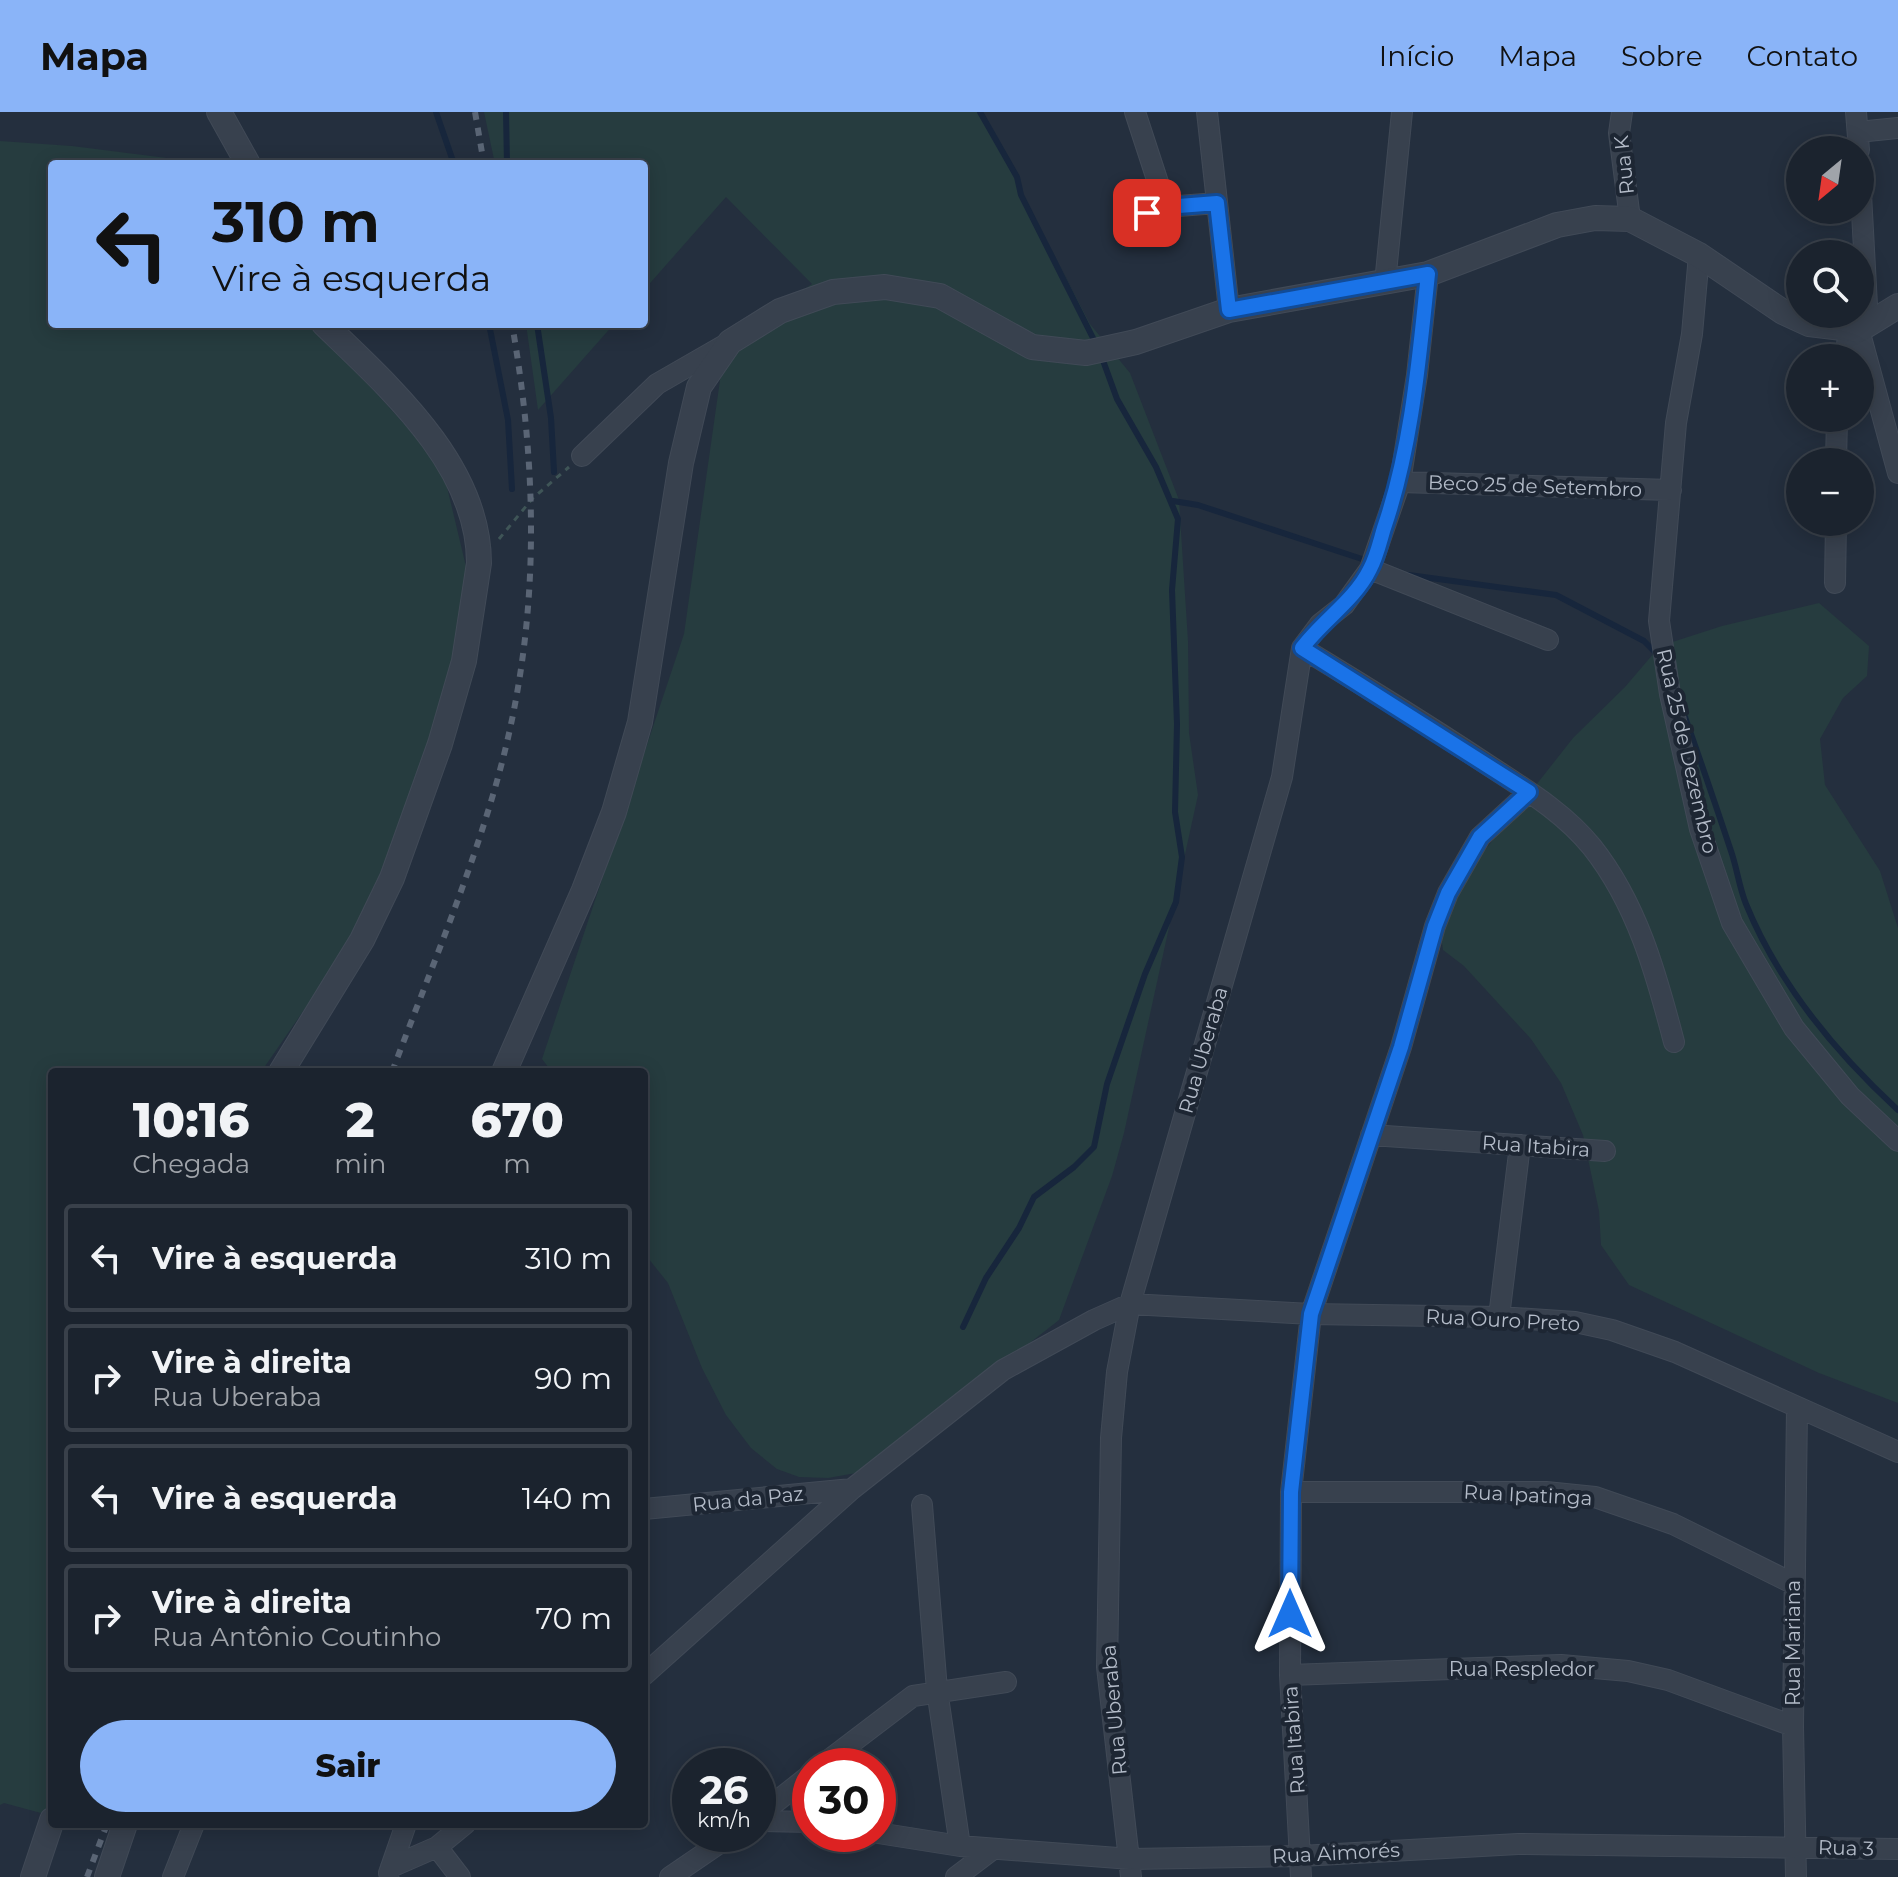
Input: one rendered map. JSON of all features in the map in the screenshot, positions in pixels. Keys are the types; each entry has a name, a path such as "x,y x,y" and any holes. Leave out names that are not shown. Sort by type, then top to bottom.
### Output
{"street":[{"path":"219,112 246,160"},
{"path":"1135,112 1166,207"},
{"path":"1207,112 1229,310"},
{"path":"1386,274 1402,112"},
{"name":"Rua K","path":"1622,112 1619,133 1630,219"},
{"path":"1858,131 1898,128"},
{"path":"1128,219 1166,207 1217,203"},
{"path":"582,456 657,384 780,311 833,292 885,287 940,296 1032,347 1086,353 1136,342 1229,310 1386,274 1428,274 1557,225 1595,218 1630,219 1699,255 1786,313"},
{"name":"Rua 25 de Dezembro","path":"1699,255 1692,334 1676,423 1659,621 1670,694 1700,829 1732,923 1794,1028 1850,1096 1898,1141"},
{"path":"1428,274 1417,375 1400,482 1370,569 1344,605 1320,624 1302,648 1529,792 1566,819 1592,848 1616,883 1638,924 1674,1042"},
{"path":"1874,320 1898,306"},
{"path":"283,1068 362,940 392,878 440,744 460,675 479,563 479,548 461,489 443,454 403,404 328,328"},
{"path":"1852,344 1859,328"},
{"path":"1859,328 1898,473"},
{"path":"506,1068 584,890 614,812 640,722 681,463 699,387 730,342"},
{"name":"Beco 25 de Setembro","path":"1400,482 1671,490"},
{"path":"1835,583 1836,536"},
{"path":"1370,569 1548,640"},
{"name":"Rua Uberaba","path":"1131,1868 1107,1667 1111,1438 1117,1372 1130,1304 1282,777 1302,648"},
{"name":"Rua Itabira","path":"1301,1877 1290,1675 1291,1492 1311,1314 1448,893 1480,837 1529,792"},
{"name":"Rua Itabira","path":"1371,1135 1605,1151"},
{"path":"1499,1317 1520,1145"},
{"path":"648,1671 852,1489 1003,1370 1094,1320 1130,1304"},
{"name":"Rua Ouro Preto","path":"1130,1304 1311,1314 1499,1317 1575,1322 1612,1330 1675,1352 1898,1452"},
{"name":"Rua Mariana","path":"1796,1877 1793,1726 1797,1408"},
{"name":"Rua da Paz","path":"648,1509 852,1489"},
{"name":"Rua Ipatinga","path":"1291,1492 1546,1492 1595,1497 1673,1524 1794,1584"},
{"path":"922,1505 937,1690 960,1846"},
{"name":"Rua Respledor","path":"1290,1675 1561,1665 1628,1671 1668,1680 1793,1726"},
{"path":"844,1748 913,1696 1006,1682"},
{"path":"776,1804 792,1790"},
{"path":"33,1877 49,1828"},
{"path":"107,1877 124,1828"},
{"path":"173,1877 192,1828"},
{"path":"390,1872 405,1828"},
{"path":"390,1872 437,1847 460,1828"},
{"name":"Rua Aimorés","path":"896,1836 1131,1868 1518,1844 1795,1846"},
{"name":"Rua 3","path":"1795,1846 1898,1849"},
{"path":"437,1847 460,1877"},
{"path":"956,1877 993,1849"},
{"path":"670,1877 707,1852"}],"path":[{"path":"479,563 532,499 582,456"}],"green space":[{"path":"484,112 980,112 1090,324 1130,373 1179,500 1188,641 1189,733 1198,795 1112,1176 1059,1320 867,1471 828,1478 799,1477 777,1469 751,1448 726,1415 702,1368 668,1283 648,1258 648,1068 549,1068 542,1059 684,634 724,352 752,323 812,284 726,197 648,285 648,160 494,160"},
{"path":"0,141 72,146 182,160 48,160 48,328 318,328 442,466 479,621 476,665 459,722 369,916 264,1068 48,1068 48,1815 4,1803 0,1805"},
{"path":"527,328 610,328 538,410"},
{"path":"1819,603 1869,646 1867,676 1843,698 1820,739 1825,785 1880,871 1898,928 1898,1403 1819,1373 1629,1285 1601,1245 1599,1211 1583,1135 1561,1083 1531,1039 1464,966 1443,950 1441,936 1449,911 1481,855 1573,738 1625,687 1660,646 1722,626"}],"waterway":[{"path":"436,112 453,160"},
{"path":"506,112 507,160"},
{"path":"980,112 1017,177 1021,195 1096,344"},
{"path":"490,328 508,420 512,489"},
{"path":"538,328 551,418 554,472"},
{"path":"963,1327 986,1278 1019,1228 1034,1197 1074,1167 1094,1147 1107,1084 1145,974 1176,902 1182,857 1175,812 1177,724 1172,590 1178,519 1156,467 1117,399 1101,355"},
{"path":"1173,501 1198,505 1368,561"},
{"path":"1409,575 1556,595 1644,641 1659,656"},
{"path":"1685,717 1744,898 1759,934 1811,1016 1852,1065 1898,1110"}],"railway":[{"path":"475,112 483,160"},
{"path":"394,1068 486,818 511,724 521,667 528,610 530,496 527,439 513,328"},
{"path":"87,1877 105,1828"}],"route":[{"path":"1147,213 1166,207 1217,203 1229,310 1428,274 1417,375 1400,482 1370,569 1344,605 1320,624 1302,648 1529,792 1480,837 1448,893 1435,926 1401,1047 1311,1314 1291,1492 1290,1614"}]}
